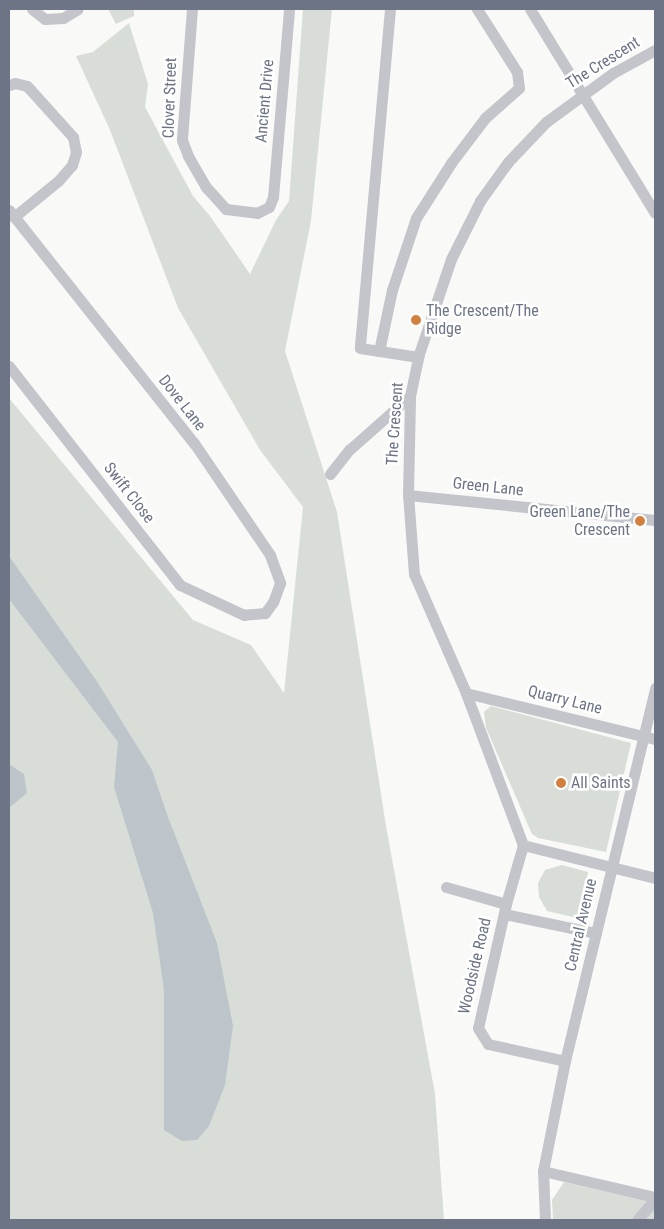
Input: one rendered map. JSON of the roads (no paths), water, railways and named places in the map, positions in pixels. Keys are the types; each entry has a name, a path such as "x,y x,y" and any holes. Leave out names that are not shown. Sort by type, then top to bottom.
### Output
{"street":[{"path":"32,9 45,19 63,18 78,9"},
{"name":"Clover Street","path":"192,9 182,140 188,156 206,187 226,210 257,214 268,207 273,197"},
{"name":"Ancient Drive","path":"273,197 289,9"},
{"path":"390,9 360,348 418,357"},
{"path":"379,351 392,290 416,218 451,163 486,118 518,88 517,72 477,9"},
{"path":"530,9 655,213"},
{"name":"The Crescent","path":"523,845 466,693 414,574 408,496 410,396 418,357 451,259 480,201 508,162 546,122 612,73 655,50"},
{"path":"9,85 15,83 27,86 73,138 76,152 72,165 58,181 11,213"},
{"name":"Dove Lane","path":"11,213 194,443 270,555 280,583 274,602 266,613 244,615"},
{"name":"Swift Close","path":"9,366 180,585 244,615"},
{"path":"330,474 349,450 410,396"},
{"name":"Green Lane","path":"408,496 655,520"},
{"name":"Central Avenue","path":"545,1220 543,1171 565,1061 655,688"},
{"name":"Quarry Lane","path":"466,693 655,739"},
{"path":"523,845 655,878"},
{"name":"Woodside Road","path":"523,845 505,909 478,1028 488,1044 565,1061"},
{"path":"446,887 505,909 596,933"},
{"path":"543,1171 655,1198 637,1220"}],"place":[{"name":"The Crescent/The Ridge","path":"416,320"},
{"name":"Green Lane/The Crescent","path":"640,521"},
{"name":"All Saints","path":"561,783"}]}
